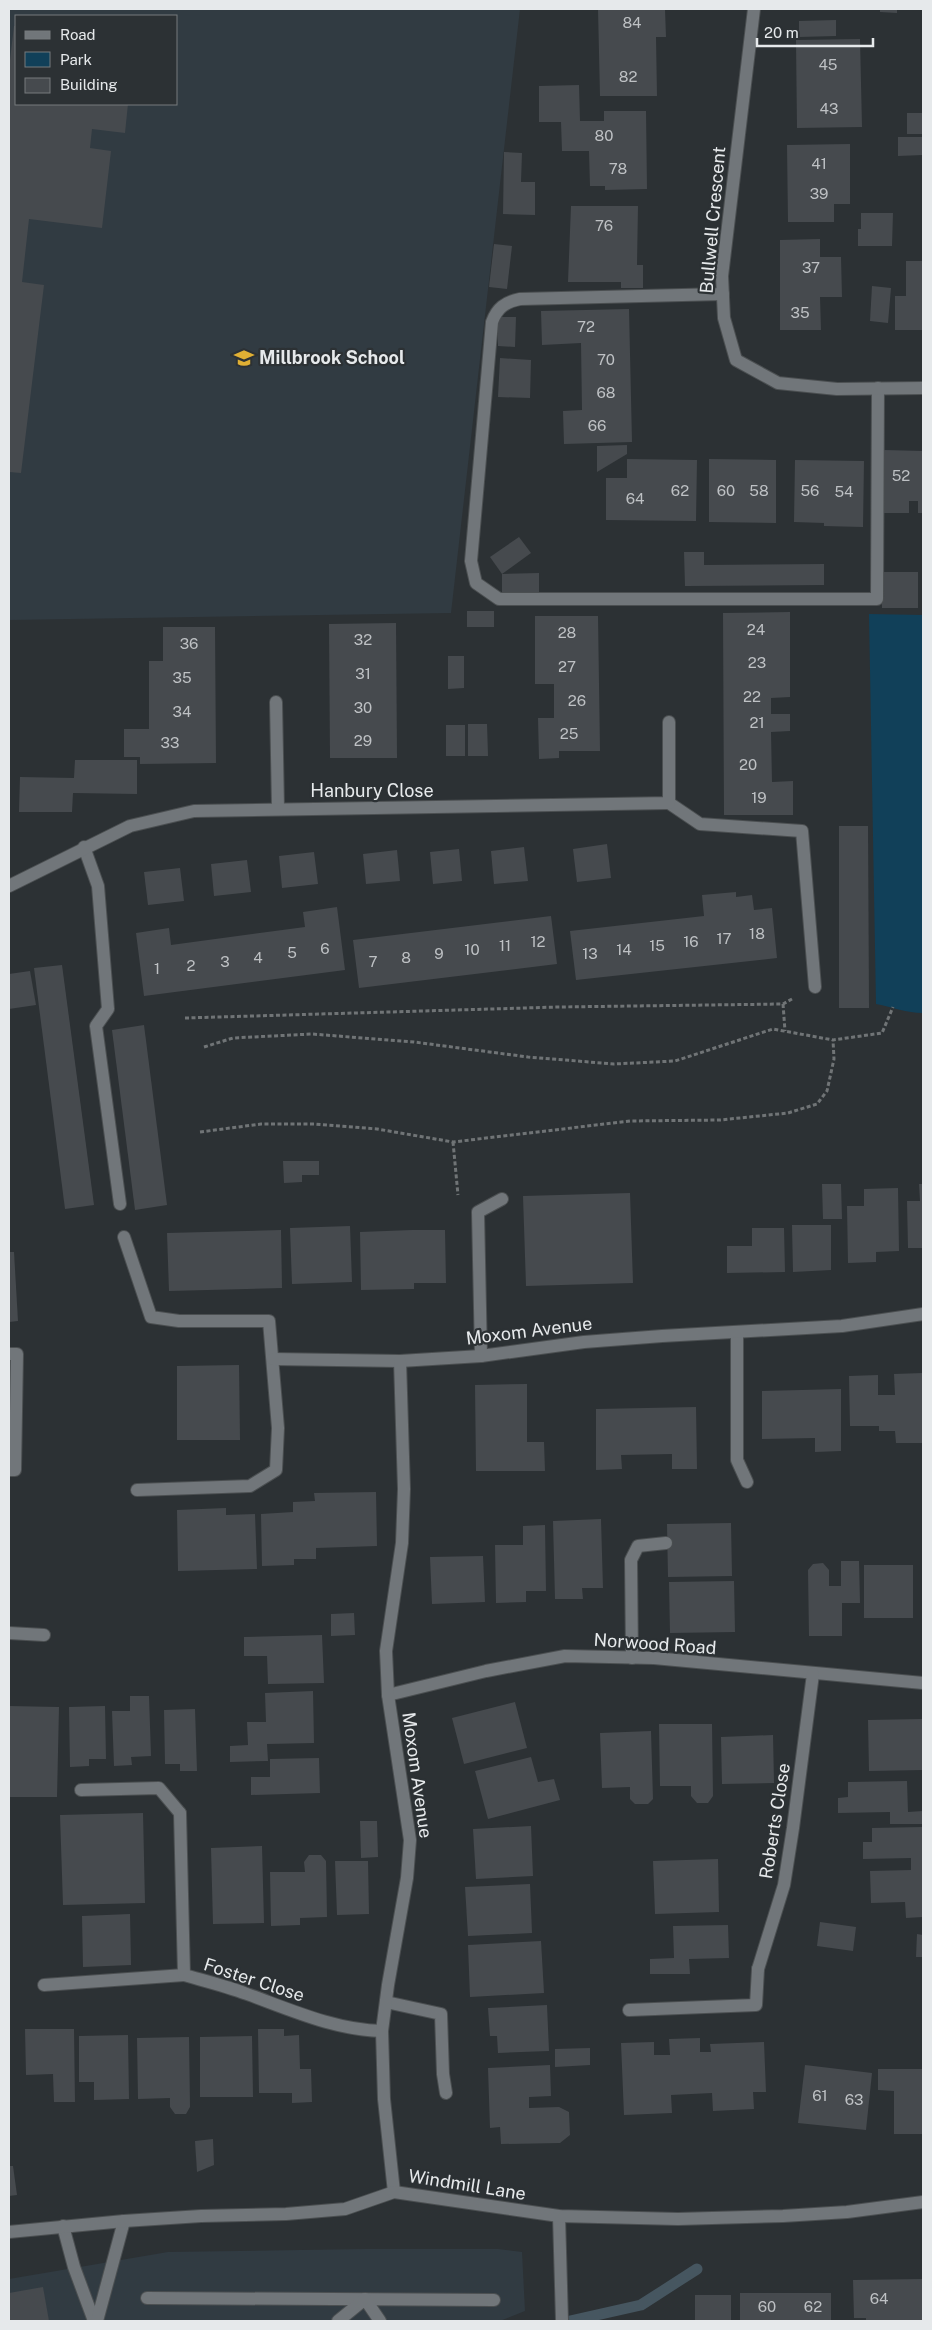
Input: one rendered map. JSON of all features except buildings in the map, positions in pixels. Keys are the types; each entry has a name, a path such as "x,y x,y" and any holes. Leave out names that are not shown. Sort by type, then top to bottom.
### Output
{"street":[{"name":"Bullwell Crescent","path":"754,9 722,276 724,318 736,360 778,383 837,389 923,388"},
{"path":"723,294 520,299 508,301 500,306 492,322 489,352 471,561 476,582 499,599 877,599 878,388"},
{"path":"276,702 278,808"},
{"path":"669,722 669,803 700,824 802,832 814,987"},
{"name":"Hanbury Close","path":"9,886 84,847 130,826 194,811 278,808 407,809 669,803"},
{"path":"84,847 98,886 108,1009 96,1026 120,1204"},
{"path":"481,1356 478,1212 502,1199"},
{"path":"124,1237 151,1317 180,1322 269,1322 274,1359 278,1428 276,1470 250,1486 137,1490"},
{"path":"747,1482 737,1460 737,1333 842,1326 923,1314"},
{"name":"Moxom Avenue","path":"274,1359 400,1361 481,1356 584,1342 737,1333"},
{"path":"9,1354 17,1354 15,1470 9,1470"},
{"name":"Moxom Avenue","path":"394,2192 384,2099 382,2031 407,1878 410,1840 388,1695 386,1650 402,1543 404,1489 400,1361"},
{"path":"632,1658 631,1560 638,1546 666,1543"},
{"path":"9,1633 44,1635"},
{"name":"Norwood Road","path":"388,1695 486,1671 565,1656 632,1658 923,1683"},
{"name":"Roberts Close","path":"629,2010 756,2006 758,1969 784,1885 812,1674"},
{"name":"Foster Close","path":"81,1790 159,1788 180,1814 184,1975 244,1992 334,2025 362,2031 382,2031"},
{"path":"44,1985 184,1975"},
{"path":"386,2002 441,2014 443,2074 446,2093"},
{"name":"Windmill Lane","path":"9,2232 124,2221 286,2214 345,2209 394,2192 559,2216 678,2219 848,2212 923,2202"},
{"path":"559,2216 562,2321"},
{"path":"95,2321 124,2221"},
{"path":"63,2226 74,2267 95,2321"},
{"path":"147,2298 494,2300"},
{"path":"338,2321 365,2299"},
{"path":"365,2299 380,2321"}],"path":[{"path":"185,1018 559,1007 783,1004 814,987"},
{"path":"783,1004 785,1031"},
{"path":"204,1047 233,1038 312,1034 414,1042 528,1057 614,1064 675,1061 773,1029 833,1040 882,1033 893,1007"},
{"path":"200,1132 262,1124 314,1124 377,1129 453,1142 630,1121 720,1120 788,1113 817,1104 827,1091 834,1059 833,1040"},
{"path":"453,1142 458,1195 478,1212"}],"shaded area":[{"name":"Millbrook School","path":"9,9 520,9 451,613 9,620"},
{"path":"498,2249 522,2252 525,2311 500,2321 9,2321 9,2279 168,2252"}],"green space":[{"path":"869,614 923,615 923,1013 876,1004"}],"waterway":[{"path":"570,2321 641,2305 697,2269"}],"place":[{"name":"Millbrook School","path":"244,358"}]}
